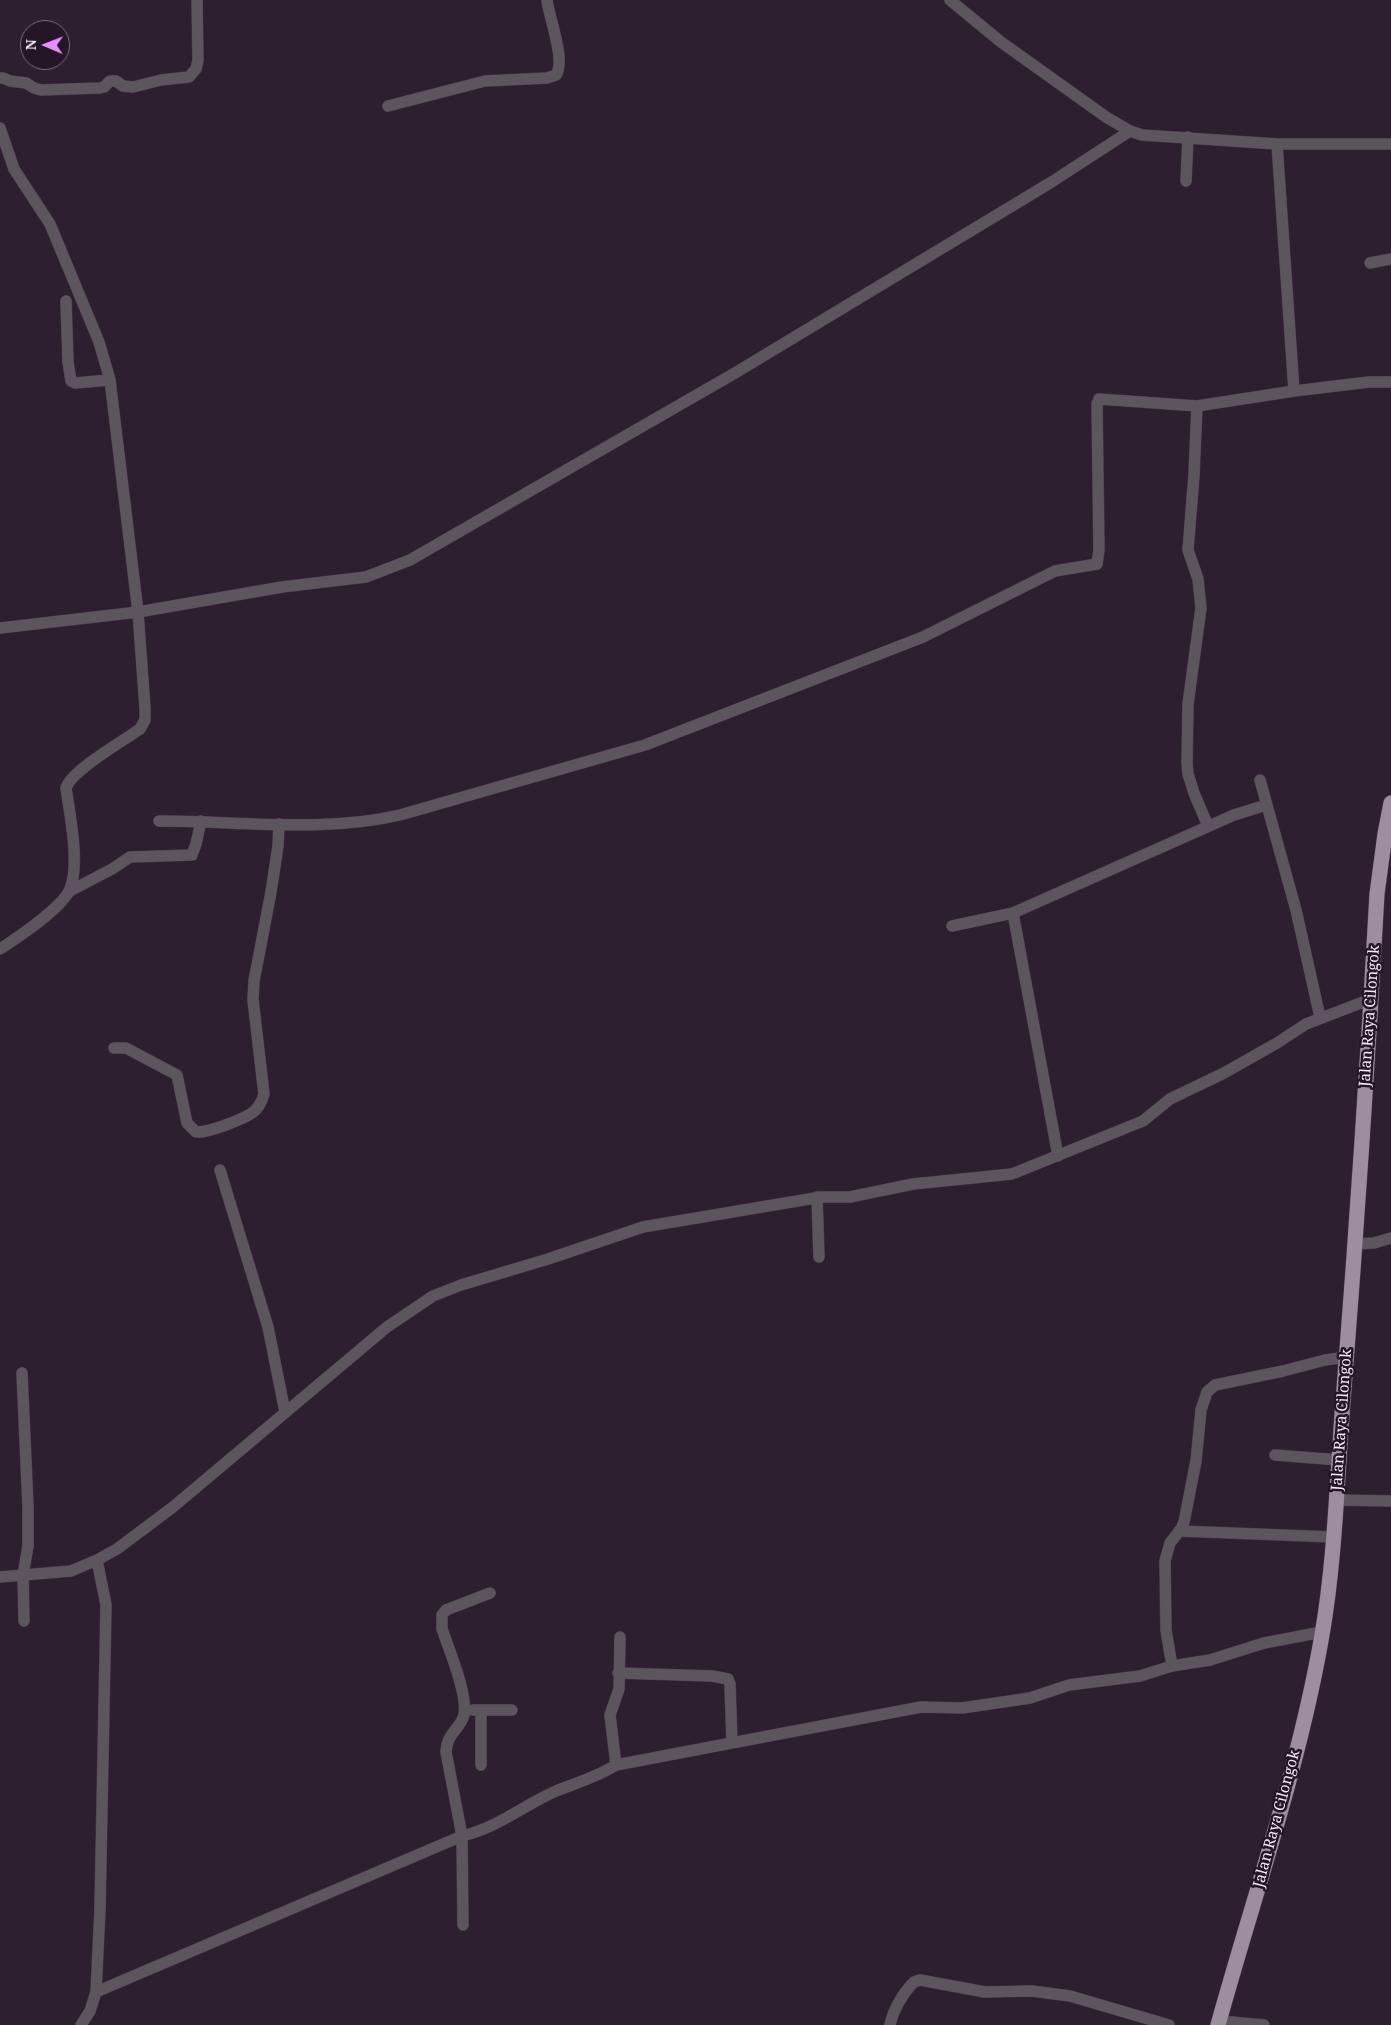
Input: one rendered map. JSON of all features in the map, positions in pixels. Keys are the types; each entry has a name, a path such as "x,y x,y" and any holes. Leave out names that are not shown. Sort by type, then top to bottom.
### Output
{"highway":[{"name":"Jalan Raya Cilongok","path":"1219,2023 1276,1826 1314,1676 1330,1579 1356,1244 1377,894 1386,873 1385,834 1391,803"}],"street":[{"path":"0,78 26,83 41,90 79,90 104,87 110,81 123,86 133,87 161,80 189,77 196,69 198,60 197,0"},
{"path":"388,106 485,81 547,78 556,75 559,68 558,57 547,0"},
{"path":"950,0 1001,42 1106,117 1130,131 1142,134 1277,144 1391,144"},
{"path":"0,128 14,169 50,224 99,342 110,380 138,612 145,720 140,729 79,771 68,782 66,788 74,838 73,879 70,891"},
{"path":"0,628 138,612 366,576 410,560 735,373 1050,183 1130,131"},
{"path":"1186,180 1188,137"},
{"path":"1277,144 1294,391"},
{"path":"1370,263 1391,259"},
{"path":"66,302 68,362 71,381 75,383 110,380"},
{"path":"159,821 279,824 373,821 645,745 924,637 1055,571 1097,564 1099,550 1097,404 1099,399 1197,406 1294,391 1369,382 1391,382"},
{"path":"1197,406 1188,550 1198,580 1201,608 1188,704 1187,762 1188,774 1208,826"},
{"path":"1260,780 1296,910 1320,1018"},
{"path":"952,926 1013,912 1234,815 1266,805"},
{"path":"0,949 22,935 60,903 70,891 112,869 130,857 192,855 200,821"},
{"path":"114,1048 126,1048 177,1075 187,1123 196,1132 205,1132 252,1113 261,1103 264,1094 253,1000 254,981 274,874 279,824"},
{"path":"1013,912 1058,1156"},
{"path":"0,1577 71,1572 117,1549 173,1507 387,1327 433,1296 461,1285 548,1260 643,1227 817,1197 850,1197 913,1184 1012,1174 1142,1121 1170,1099 1224,1072 1320,1018 1371,998"},
{"path":"220,1170 268,1327 285,1412"},
{"path":"817,1197 819,1257"},
{"path":"1356,1244 1374,1243 1391,1238"},
{"path":"1172,1666 1166,1630 1165,1560 1170,1543 1179,1531 1192,1490 1201,1410 1207,1392 1215,1385 1347,1357"},
{"path":"22,1373 28,1507 28,1546 23,1574 24,1621"},
{"path":"1275,1455 1339,1460"},
{"path":"1337,1500 1391,1501"},
{"path":"1179,1531 1333,1537"},
{"path":"81,2025 90,2010 96,1992 100,1909 106,1605 98,1560"},
{"path":"463,1925 462,1836 446,1752 446,1742 462,1720 464,1696 442,1629 442,1615 446,1610 490,1593"},
{"path":"96,1992 462,1836 506,1820 554,1792 602,1774 616,1766 921,1707 962,1708 1030,1698 1069,1685 1140,1676 1172,1666 1210,1660 1264,1643 1322,1632"},
{"path":"616,1766 610,1715 619,1693 620,1637"},
{"path":"618,1673 712,1676 728,1679 730,1684 732,1743"},
{"path":"464,1710 512,1710"},
{"path":"481,1710 481,1765"},
{"path":"890,2025 905,1993 914,1982 920,1980 985,1992 1032,1992 1070,1996 1169,2025"},
{"path":"1219,2023 1264,2025"}]}
